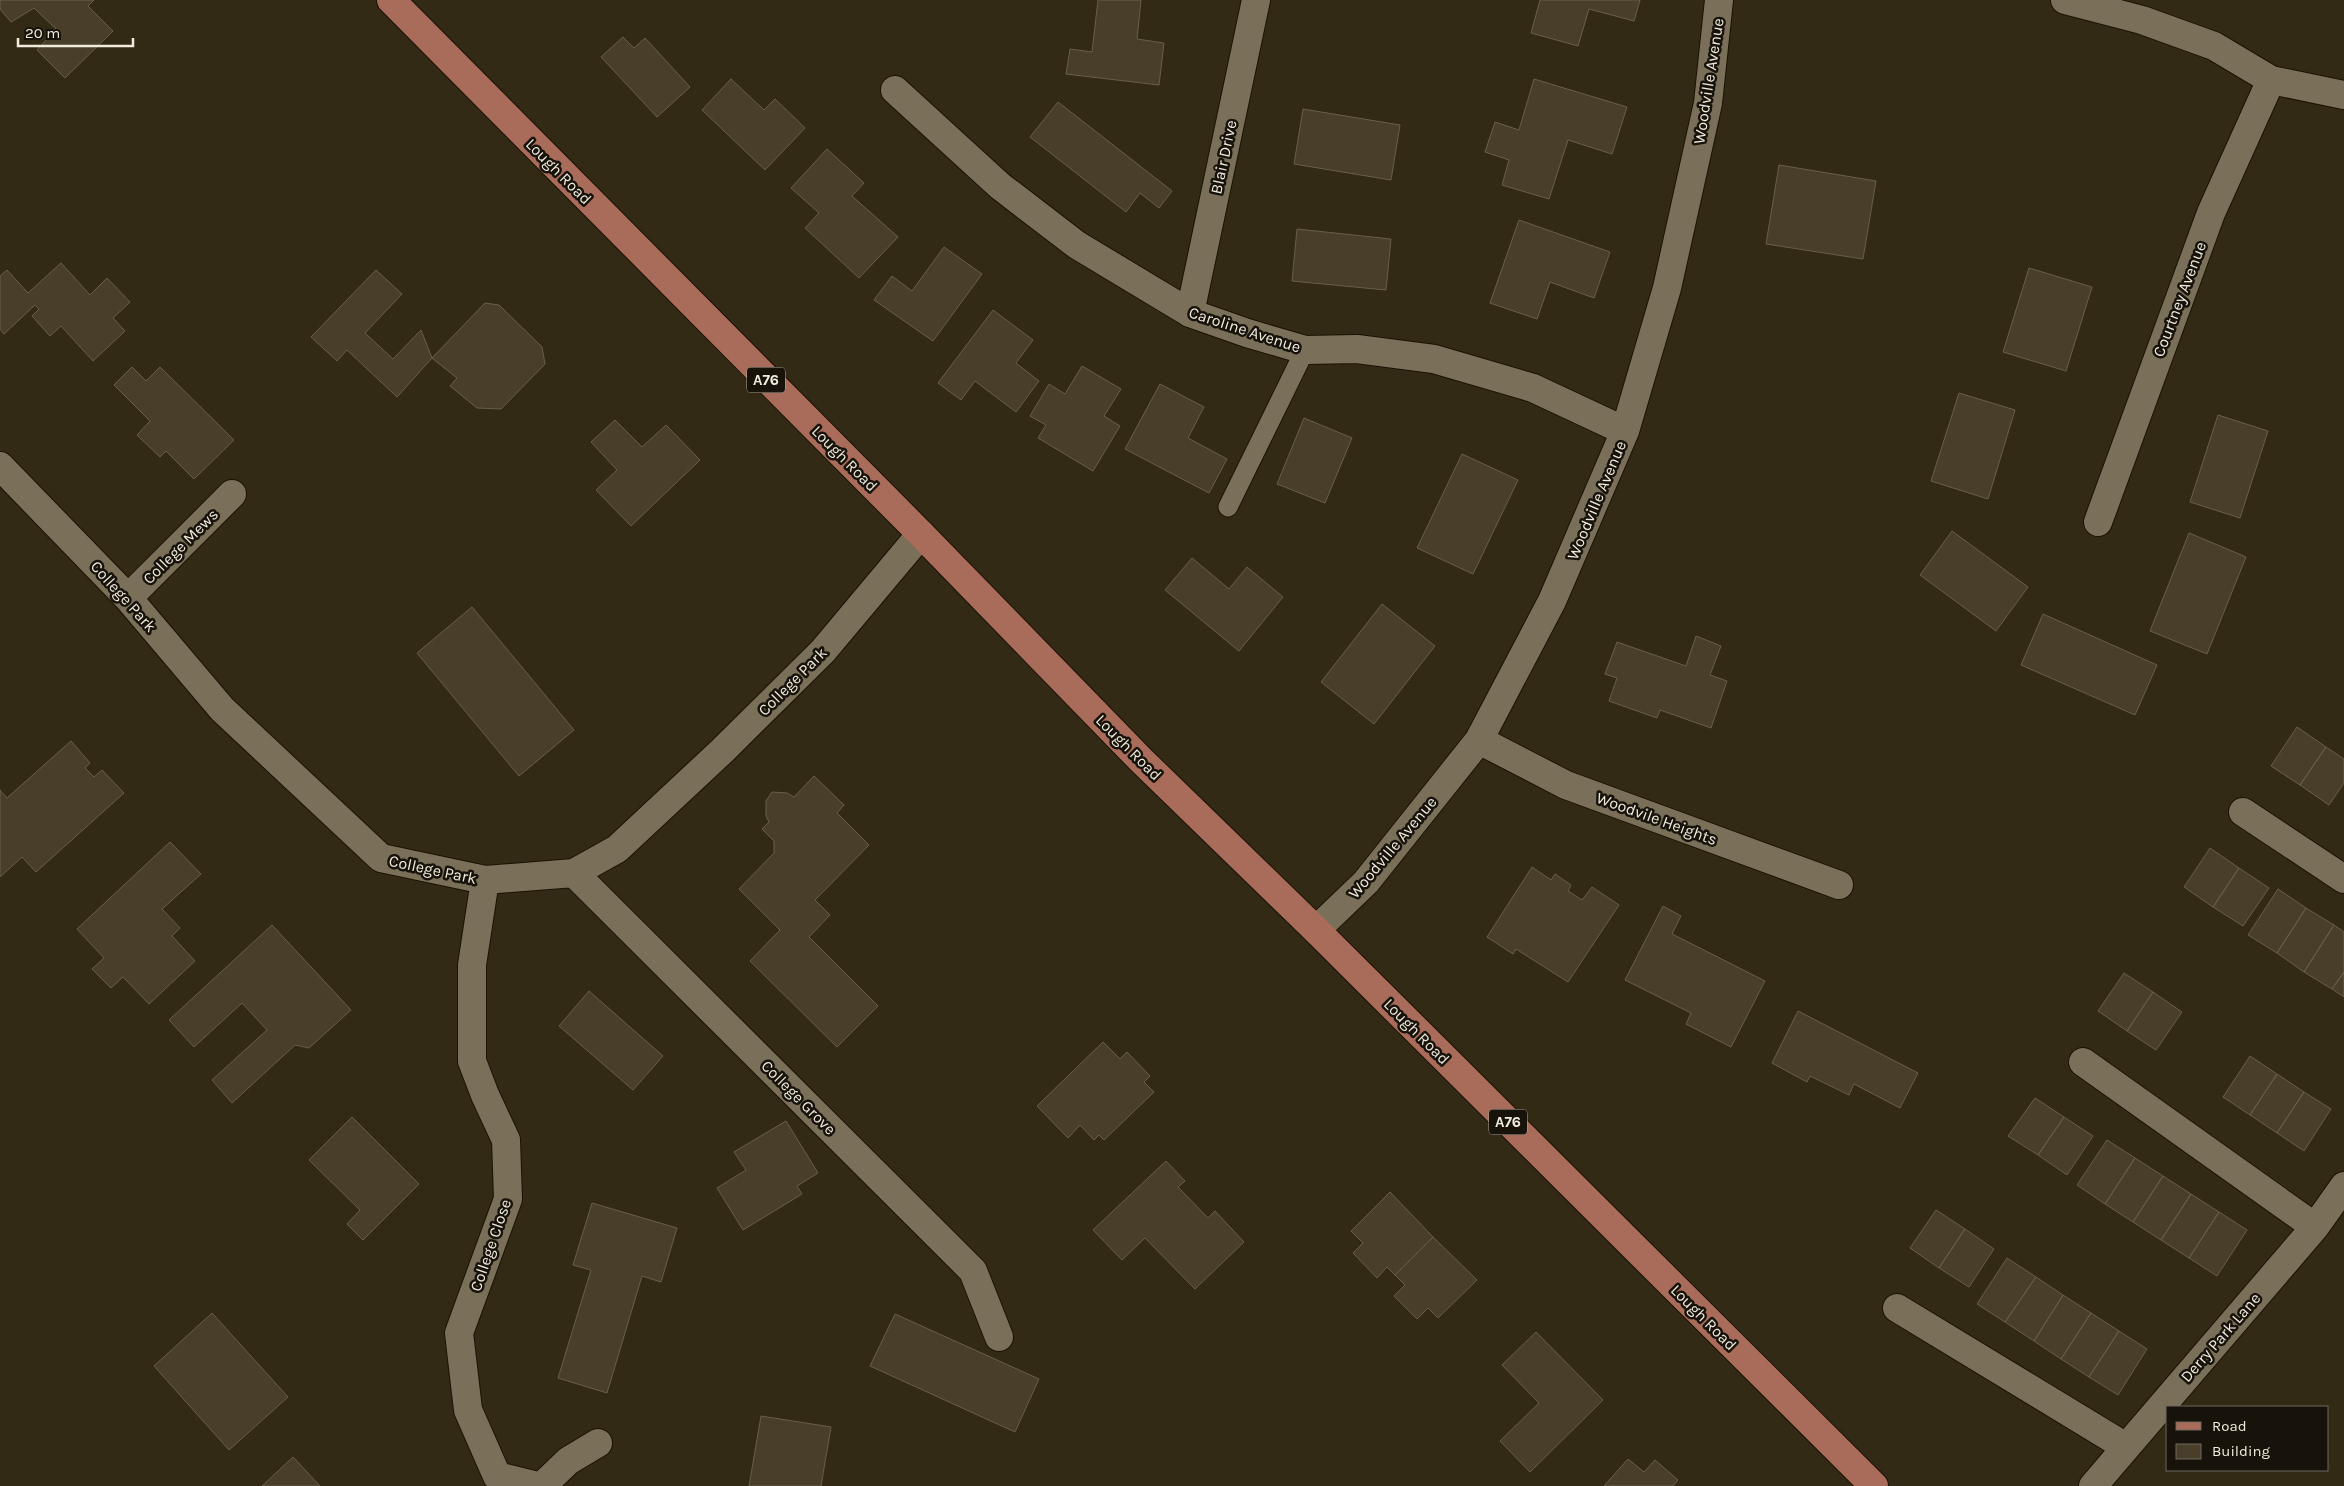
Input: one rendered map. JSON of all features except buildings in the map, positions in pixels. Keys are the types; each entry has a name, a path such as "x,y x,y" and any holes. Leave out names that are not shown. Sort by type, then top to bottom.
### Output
{"main road":[{"name":"Lough Road","path":"390,0 920,534 1141,760 1316,930 1874,1486"}],"street":[{"name":"Blair Drive","path":"1190,313 1256,0"},
{"name":"Woodville Avenue","path":"1316,930 1366,882 1479,740 1552,601 1625,431 1667,288 1708,102 1719,0"},
{"path":"2065,0 2146,10 2214,46 2272,80 2344,95"},
{"name":"Courtney Avenue","path":"2098,522 2153,367 2211,214 2272,80"},
{"name":"Caroline Avenue","path":"895,90 1000,186 1076,245 1190,313 1247,333 1305,350 1356,349 1434,359 1532,388 1625,431"},
{"name":"College Park","path":"0,466 128,598 222,708 381,858 485,880 574,873 617,849 722,752 823,651 920,534"},
{"name":"College Mews","path":"128,598 232,494"},
{"name":"Woodvile Heights","path":"1479,740 1566,785 1840,885"},
{"path":"2243,812 2344,878"},
{"name":"College Grove","path":"574,873 973,1271 999,1337"},
{"name":"College Close","path":"485,880 472,965 472,1061 506,1140 508,1199 459,1333 468,1410 498,1476 540,1486 568,1461 598,1444"},
{"path":"2083,1062 2315,1227"},
{"name":"Derry Park Lane","path":"2093,1486 2315,1227 2344,1186"},
{"path":"1897,1308 2126,1447"}],"lane":[{"path":"1228,507 1305,350"}]}
